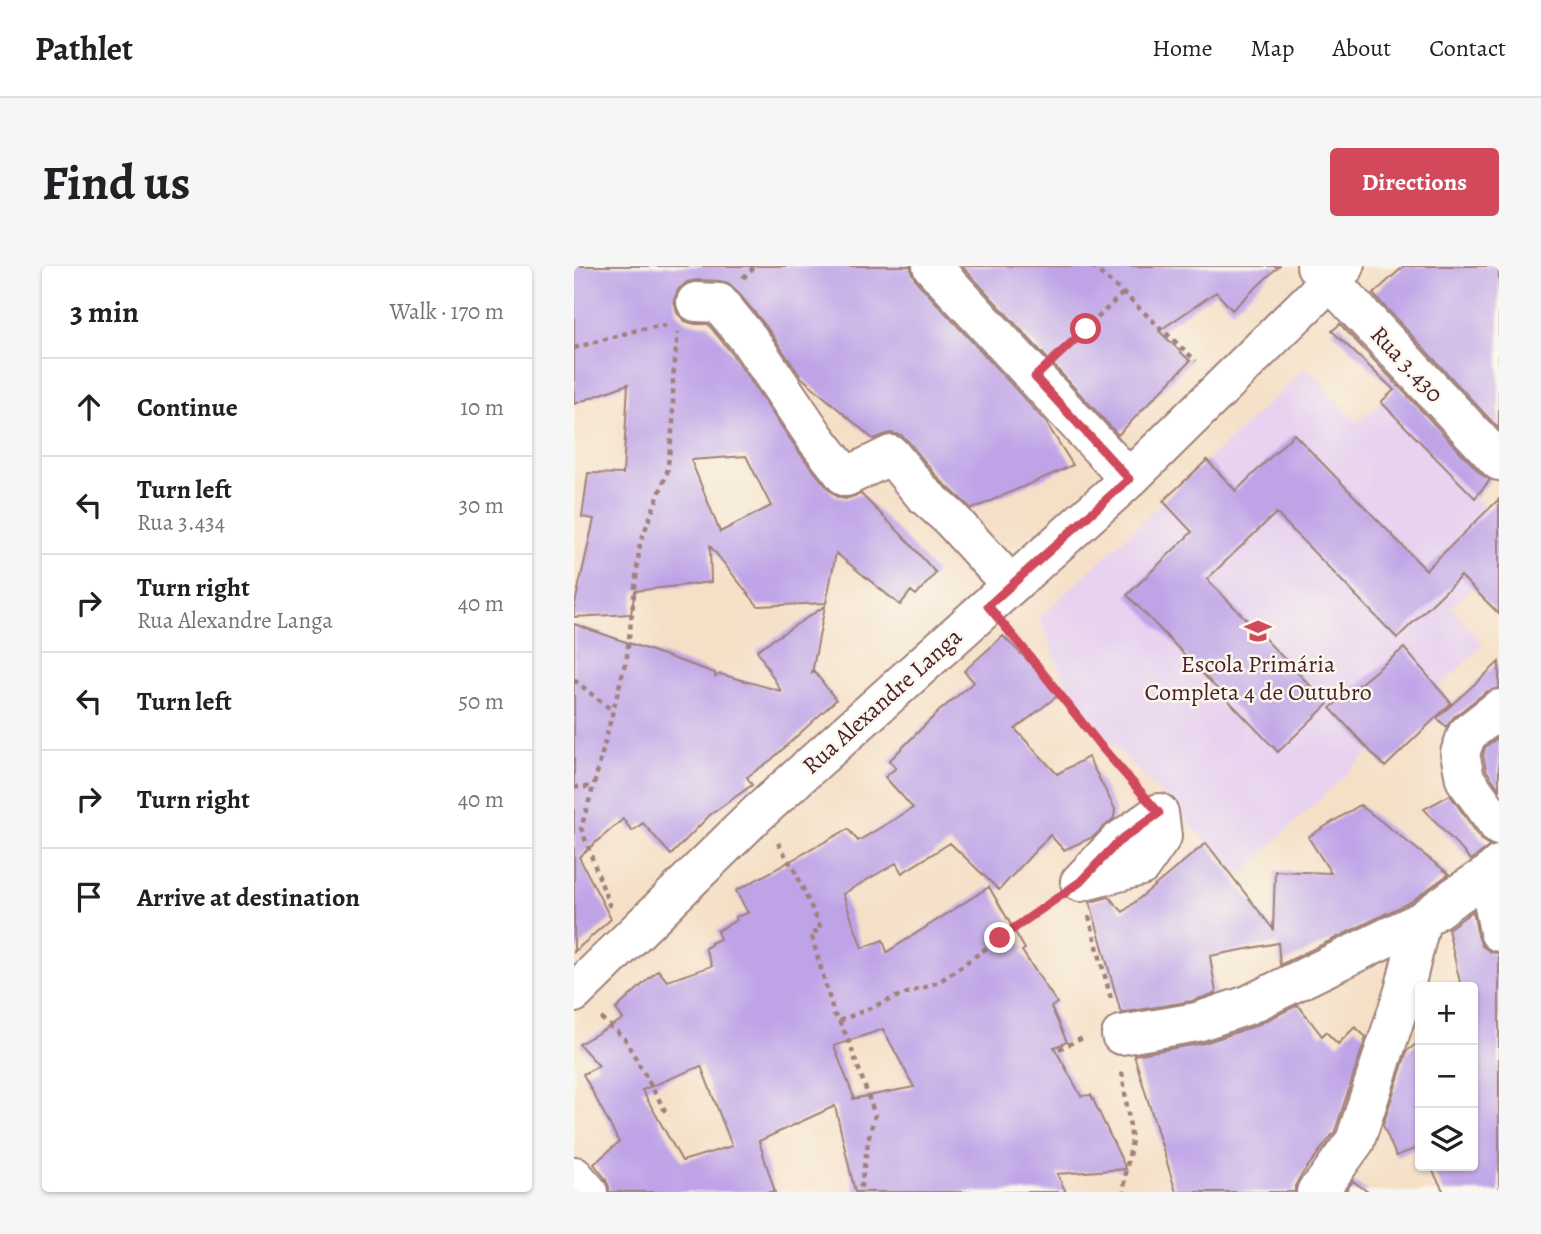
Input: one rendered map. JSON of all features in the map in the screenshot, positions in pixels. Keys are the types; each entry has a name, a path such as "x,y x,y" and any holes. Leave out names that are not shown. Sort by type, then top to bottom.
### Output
{"street":[{"path":"932,266 1129,479"},
{"name":"Rua Alexandre Langa","path":"584,1003 633,934 757,814 1129,479 1222,386 1330,271"},
{"name":"Rua 3.430","path":"1330,271 1499,461"},
{"path":"696,302 719,303 748,338 817,440 846,477 891,455 923,494 951,519 999,596"},
{"path":"1499,709 1467,734 1460,753 1465,779 1499,827"},
{"path":"1080,882 1118,842 1159,813"},
{"path":"1120,1029 1197,1022 1248,1005 1421,921 1494,870 1499,932"},
{"path":"1316,1192 1355,1141 1405,991 1421,921"},
{"path":"574,1176 588,1192"}],"path":[{"path":"1092,266 1222,386"},
{"path":"1035,377 1123,293"},
{"path":"574,348 641,330 680,324 674,368 673,423 667,473 640,543 627,656 580,828 611,910 633,934"},
{"path":"999,596 1023,648 1099,744 1159,813"},
{"path":"574,680 613,711"},
{"path":"574,787 593,787"},
{"path":"757,814 784,851 821,929 811,934 834,1014 849,1039 875,1115 860,1192"},
{"path":"839,1021 939,982 1080,882 1120,1029 1122,1068 1132,1141 1124,1192"},
{"path":"584,1003 625,1039 668,1116"},
{"path":"1059,1049 1120,1029"}],"shaded area":[{"name":"Escola Primária Completa 4 de Outubro","path":"1307,367 1357,422 1381,402 1448,469 1499,523 1499,565 1451,607 1483,644 1240,876 1060,690 1066,685 1040,617"}],"building":[{"path":"574,266 911,266 916,281 1045,421 1073,465 972,509 939,479 901,435 890,433 873,439 801,377 766,326 728,283 697,280 687,282 678,290 674,300 677,313 685,321 708,324 829,490 837,497 845,499 861,494 936,573 916,595 911,591 900,605 836,553 826,603 758,606 710,546 711,582 635,591 631,614 574,617 594,519 582,517 588,473 623,474 628,384 574,404","holes":["746,456 771,506 720,532 691,460"]},
{"path":"962,266 1279,266 1232,310 1216,292 1159,331 1190,361 1118,435"},
{"path":"1404,266 1499,266 1499,429 1373,294"},
{"path":"1340,324 1483,476 1490,480 1475,498 1381,402 1394,390 1332,331"},
{"path":"1294,434 1426,570 1499,499 1499,614 1461,576 1397,638 1276,513 1207,579 1328,704 1278,752 1127,595 1192,532 1163,501 1207,460 1236,491"},
{"path":"825,606 812,673 814,671 836,700 771,760 747,777 752,785 710,815 671,855 643,823 632,831 623,819 579,857 611,919 574,952 574,624 715,673 715,677 720,674 781,691 757,650"},
{"path":"1003,636 1061,693 1015,729 1057,774 1088,757 1115,809 1114,818 1093,837 1064,850 1050,835 999,890 950,843 902,873 896,863 843,894 862,948 883,940 887,952 989,887 1025,949 1022,951 1057,1003 1051,1007 1067,1042 1054,1047 1081,1096 1091,1095 1126,1169 1057,1174 1066,1192 855,1192 835,1106 759,1141 775,1192 609,1192 605,1178 594,1164 619,1142 583,1074 599,1066 579,1044 623,1019 616,1009 658,970 667,981 712,966 705,948 720,939 717,931 737,920 735,917 748,913 736,891 848,829 858,841 913,808 885,777 896,768 889,761 938,712 974,682 964,671","holes":["883,1029 914,1087 852,1099 854,1098 834,1046","701,1066 732,1146 682,1161 642,1090"]},
{"path":"1404,648 1451,703 1385,767 1330,708"},
{"path":"1499,662 1499,688 1486,692 1454,717 1446,727 1437,718"},
{"path":"1499,737 1499,789 1486,770 1483,755 1485,747"},
{"path":"1450,795 1481,839 1490,846 1471,860 1424,809"},
{"path":"1360,805 1449,874 1410,902 1280,965 1278,943 1210,956 1216,993 1192,1001 1121,1013 1090,902 1109,897 1123,912 1206,843 1273,929 1275,871 1331,873 1308,837"},
{"path":"1473,911 1482,946 1491,952 1499,953 1499,1192 1444,1192 1433,1171 1478,1171 1478,982 1460,982 1448,929"},
{"path":"1298,1005 1322,1036 1326,1032 1338,1044 1355,1027 1366,1037 1335,1131 1300,1177 1295,1192 1176,1192 1134,1055 1204,1043 1255,1026"},
{"path":"1415,1045 1415,1149 1396,1156 1383,1125 1407,1051"},
{"path":"1353,1181 1368,1192 1345,1192"}],"place":[{"name":"Escola Primária Completa 4 de Outubro","path":"1258,631"}],"route":[{"path":"1000,938 1080,882 1118,842 1159,813 1099,744 988,606 1129,479 1035,377 1086,329"}]}
